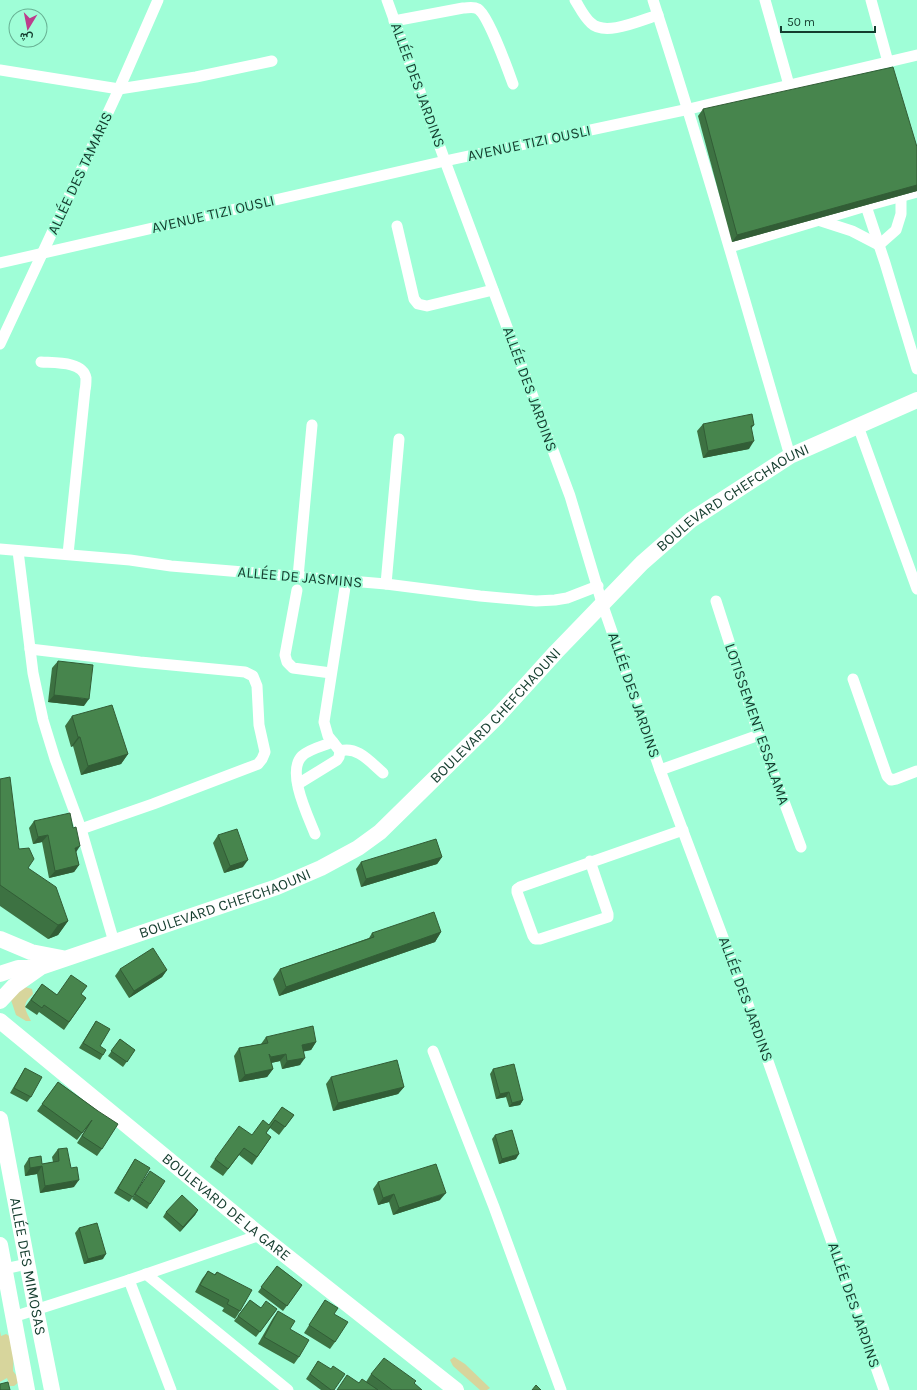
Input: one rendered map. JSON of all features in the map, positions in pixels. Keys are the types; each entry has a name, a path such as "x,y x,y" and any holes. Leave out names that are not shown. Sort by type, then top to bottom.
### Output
{"street":[{"name":"ALLÉE DES TAMARIS","path":"0,344 119,89 158,0"},
{"name":"ALLÉE DES JARDINS","path":"387,0 445,161 570,496 602,603 660,770 745,996 884,1390"},
{"path":"575,0 591,24 606,30 658,15"},
{"path":"653,0 689,109 790,456"},
{"path":"765,0 789,85"},
{"path":"871,0 888,62"},
{"path":"394,21 463,8 472,7 478,9 486,19 513,84"},
{"name":"AVENUE TIZI OUSLI","path":"0,262 445,161 689,109 917,55"},
{"path":"0,70 119,89 196,77 272,61"},
{"path":"730,247 917,192"},
{"path":"879,245 896,230 901,214 901,197"},
{"path":"866,206 917,369"},
{"path":"818,220 852,231 879,245"},
{"path":"397,226 414,299 418,304 427,306 493,290"},
{"path":"41,362 70,364 80,368 86,376 68,554"},
{"name":"BOULEVARD CHEFCHAOUNI","path":"0,1001 11,989 38,968 63,958 277,887 321,868 358,848 380,832 496,718 602,603 642,563 691,520 790,456 917,400"},
{"path":"298,577 312,425"},
{"path":"858,426 917,589"},
{"path":"386,584 399,438"},
{"name":"ALLÉE DE JASMINS","path":"0,549 130,560 171,566 386,584 480,596 536,601 567,598 598,586"},
{"path":"18,551 36,692 44,725 81,829 114,942"},
{"path":"340,751 328,736 324,722 346,581"},
{"path":"297,590 285,655 287,662 293,668 331,673"},
{"name":"LOTISSEMENT ESSALAMA","path":"716,601 759,735 801,847"},
{"path":"30,649 140,662 245,672 253,676 257,686 259,725 265,752 258,764 153,804 81,829"},
{"path":"853,678 887,776 891,780 917,771"},
{"path":"660,770 759,735"},
{"path":"315,834 303,803 298,784 296,772 297,763 307,752 333,742"},
{"path":"340,751 349,749 359,752 383,774"},
{"path":"298,784 337,760 340,751"},
{"path":"590,861 608,917 540,939 535,939 517,889 590,861 683,830"},
{"path":"0,938 31,952 63,958"},
{"name":"BOULEVARD CHEFCHAOUNI","path":"0,974 18,968 38,968"},
{"name":"BOULEVARD DE LA GARE","path":"0,1021 260,1234 456,1390"},
{"path":"433,1051 494,1207 561,1390"},
{"name":"ALLÉE DES MIMOSAS","path":"0,1119 52,1390"},
{"path":"13,1317 129,1280 260,1234"},
{"name":"ALLÉE DES MIMOSAS","path":"0,1245 2,1270 27,1390"},
{"path":"2,1270 27,1264"},
{"path":"146,1274 288,1390"},
{"path":"129,1280 171,1390"}],"shaded area":[{"path":"25,987 32,989 33,994 27,1001 25,1007 31,1021 26,1021 16,1015 10,997"},
{"path":"0,1331 1,1336 6,1334 13,1338 13,1371 19,1379 19,1382 14,1386 10,1386 7,1378 0,1382"},
{"path":"454,1357 465,1364 490,1388 487,1390 480,1390 453,1366 450,1360"}],"building":[{"path":"893,67 917,147 917,185 737,235 703,109"},
{"path":"752,414 754,425 751,426 754,441 708,451 703,424"},
{"path":"58,661 93,665 89,699 54,695"},
{"path":"112,705 128,754 88,766 80,737 78,737 72,716"},
{"path":"10,777 19,849 29,848 34,859 28,868 56,887 68,921 58,925 0,885 0,779"},
{"path":"70,813 73,828 76,827 80,846 75,848 79,865 55,871 48,835 38,837 34,821"},
{"path":"237,829 248,860 230,866 218,835"},
{"path":"436,839 442,857 366,879 361,862"},
{"path":"434,912 441,932 286,987 280,969 374,937 372,933"},
{"path":"153,948 167,970 134,991 120,969"},
{"path":"71,975 87,986 81,994 86,998 69,1022 44,1005 42,1008 31,1000 42,984 57,995"},
{"path":"96,1021 110,1029 100,1046 106,1050 103,1055 83,1043"},
{"path":"313,1026 316,1042 302,1045 305,1058 287,1061 286,1054 271,1057 269,1054 273,1069 245,1075 239,1048 268,1043 266,1037"},
{"path":"120,1039 135,1050 127,1062 111,1051"},
{"path":"397,1060 404,1087 338,1103 331,1077"},
{"path":"514,1064 523,1100 512,1103 509,1092 500,1094 493,1069"},
{"path":"25,1068 42,1077 31,1097 14,1088"},
{"path":"58,1082 118,1124 102,1149 82,1136 92,1120 82,1133 42,1104"},
{"path":"282,1107 294,1115 285,1127 275,1120 266,1133 271,1137 257,1157 244,1148 228,1169 215,1159 239,1126 252,1135 263,1120 269,1125"},
{"path":"512,1130 519,1154 502,1159 495,1135"},
{"path":"67,1148 71,1168 77,1167 79,1180 45,1186 42,1166 30,1168 29,1158 41,1156 42,1164 59,1161 58,1149"},
{"path":"135,1159 150,1168 133,1197 118,1188"},
{"path":"436,1164 446,1193 399,1208 394,1194 383,1198 378,1182"},
{"path":"150,1171 165,1181 150,1204 135,1194"},
{"path":"182,1195 198,1210 183,1227 166,1212"},
{"path":"97,1223 106,1254 88,1259 79,1228"},
{"path":"277,1266 302,1285 287,1306 261,1287"},
{"path":"208,1271 215,1275 217,1272 252,1290 240,1311 227,1304 229,1300 200,1285"},
{"path":"250,1300 261,1308 266,1301 277,1309 260,1332 238,1316"},
{"path":"325,1300 338,1308 334,1314 348,1322 335,1342 309,1325"},
{"path":"278,1311 295,1321 290,1329 309,1340 299,1357 264,1337"},
{"path":"384,1358 416,1381 414,1383 422,1390 392,1390 371,1374"},
{"path":"318,1361 331,1369 333,1366 345,1374 334,1390 331,1390 310,1374"},
{"path":"347,1375 359,1383 362,1379 378,1390 337,1390"},
{"path":"8,1382 10,1390 0,1390 0,1384"},
{"path":"536,1385 541,1390 532,1390"}]}
